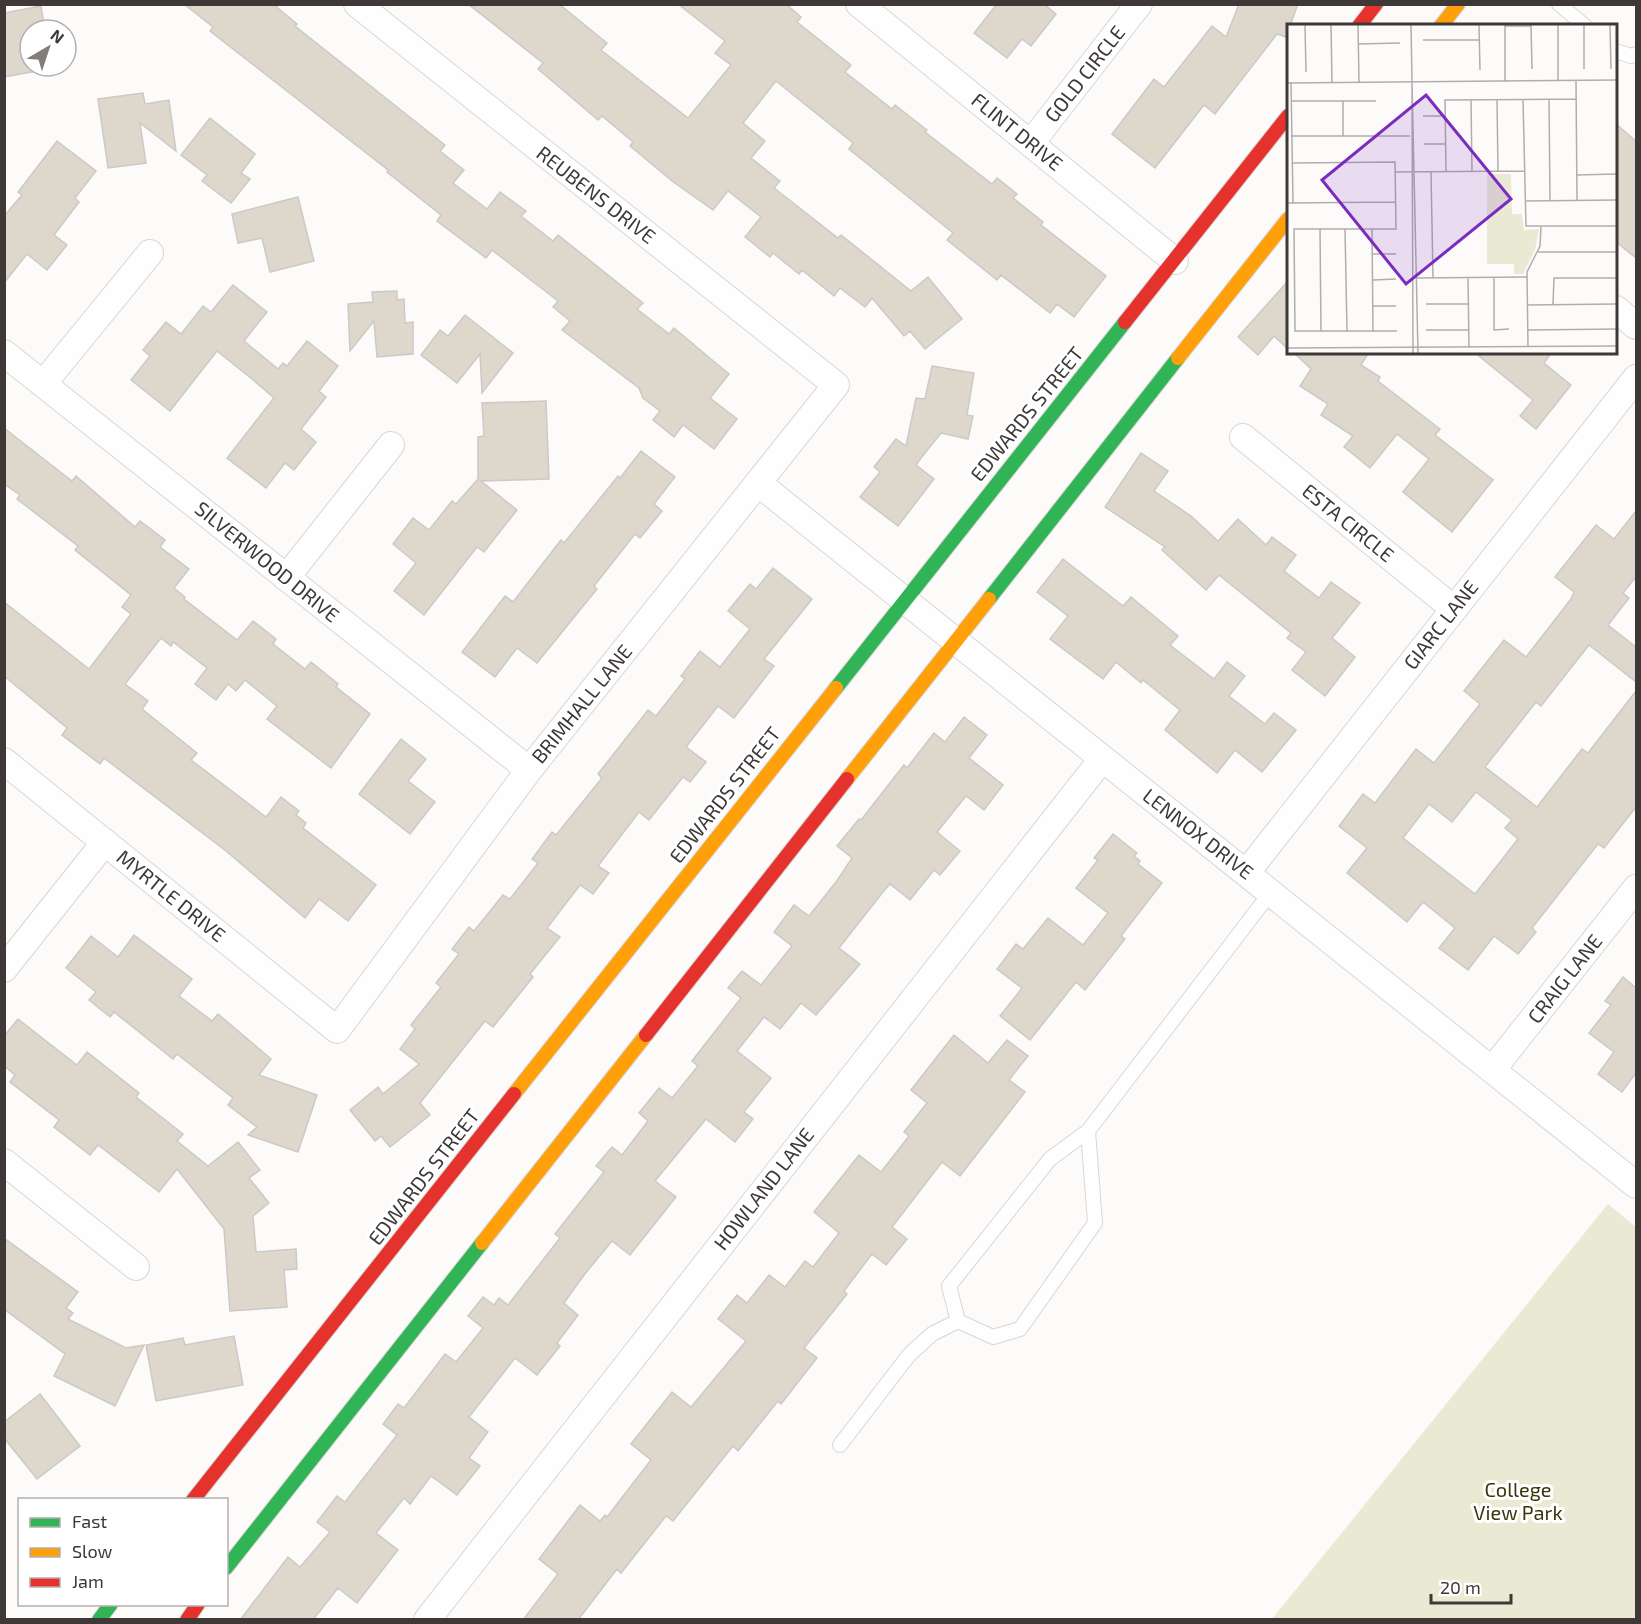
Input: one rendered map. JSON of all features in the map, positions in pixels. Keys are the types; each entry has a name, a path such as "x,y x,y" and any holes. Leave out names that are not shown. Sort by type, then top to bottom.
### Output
{"main road":[{"path":"1361,24 1376,4"},
{"path":"1443,24 1458,4"},
{"name":"EDWARDS STREET","path":"196,1498 1287,117"},
{"path":"228,1565 1287,220"},
{"path":"99,1620 110,1606"},
{"path":"187,1620 197,1606"}],"street":[{"name":"REUBENS DRIVE","path":"357,4 836,385"},
{"name":"FLINT DRIVE","path":"859,4 1175,261"},
{"name":"GOLD CIRCLE","path":"1031,143 1139,4"},
{"path":"43,384 150,253"},
{"path":"1617,310 1636,326"},
{"name":"SILVERWOOD DRIVE","path":"4,353 529,770"},
{"name":"GIARC LANE","path":"1247,872 1636,378"},
{"name":"BRIMHALL LANE","path":"337,1030 529,770 836,385"},
{"name":"ESTA CIRCLE","path":"1243,437 1454,609"},
{"path":"286,578 391,445"},
{"name":"LENNOX DRIVE","path":"758,483 1636,1185"},
{"name":"HOWLAND LANE","path":"427,1620 1102,759"},
{"name":"MYRTLE DRIVE","path":"4,761 337,1030"},
{"path":"4,969 105,842"},
{"name":"CRAIG LANE","path":"1493,1069 1636,888"},
{"path":"4,1162 136,1267"}],"lane":[{"path":"1559,4 1583,24"},
{"path":"1617,51 1630,56 1636,54"},
{"path":"958,1321 949,1286 1050,1158 1088,1131 1271,892"},
{"path":"958,1321 993,1337 1020,1329 1095,1223 1088,1131"},
{"path":"840,1445 909,1355 932,1334 958,1321"}],"green space":[{"name":"College View Park","path":"1608,1204 1636,1227 1636,1619 1272,1619"}],"building":[{"path":"184,4 273,4 297,24 295,26 445,145 440,151 464,170 453,183 487,209 500,192 526,211 521,216 553,241 558,235 643,303 637,309 669,334 674,328 729,374 710,398 737,419 714,449 683,425 674,437 653,420 660,411 643,398 639,388 562,330 570,321 553,307 558,301 492,250 486,258 437,221 441,215 387,172 388,170 210,31 213,27"},
{"path":"468,4 559,4 607,43 601,50 688,118 731,65 715,53 725,41 678,4 786,4 801,17 797,22 851,65 845,72 892,109 895,105 927,130 925,132 992,184 997,178 1017,194 1013,198 1043,222 1041,225 1106,276 1074,317 1057,304 1050,313 1001,275 997,280 947,240 953,233 849,149 853,143 776,81 743,123 765,141 751,158 780,181 774,188 838,238 841,235 911,291 928,277 962,319 925,349 910,331 904,336 872,298 865,307 840,288 834,296 802,270 799,274 773,253 770,257 745,237 761,217 728,191 713,210 672,181 630,146 633,142 602,116 598,120 538,69 543,63"},
{"path":"997,4 1044,4 1056,14 1031,46 1022,39 1007,58 974,33"},
{"path":"1239,4 1298,4 1291,24 1287,24 1286,37 1277,34 1215,114 1204,105 1155,168 1112,134 1154,79 1164,87 1212,26 1226,37"},
{"path":"41,6 43,18 18,18 18,74 4,77 4,13"},
{"path":"143,93 145,104 169,100 176,151 140,123 146,163 108,168 98,99"},
{"path":"210,118 255,154 241,173 250,179 231,203 202,181 207,175 181,155"},
{"path":"1617,125 1636,141 1636,258 1617,243"},
{"path":"57,141 96,171 75,198 79,202 54,235 67,245 47,270 27,254 4,283 4,216 22,195 18,192"},
{"path":"298,197 314,261 270,272 262,238 238,243 232,214"},
{"path":"1287,282 1287,348 1274,336 1258,355 1238,337"},
{"path":"233,285 267,312 244,341 278,369 283,363 287,366 307,341 338,366 319,391 326,397 301,429 316,442 294,470 285,463 266,488 227,458 274,398 217,351 170,411 131,380 150,356 143,350 166,322 181,334 203,306 211,312"},
{"path":"397,291 397,300 404,299 405,323 413,322 413,354 377,357 374,321 350,351 348,304 373,302 372,292"},
{"path":"465,315 513,353 482,393 480,354 457,383 421,355 440,330 448,336"},
{"path":"1295,354 1368,354 1361,365 1380,377 1378,381 1440,429 1435,435 1493,480 1452,532 1403,492 1429,459 1397,434 1370,468 1344,447 1353,436 1321,415 1328,404 1300,386 1311,369"},
{"path":"1476,354 1551,354 1544,363 1571,385 1536,429 1520,416 1533,400"},
{"path":"932,366 974,373 967,415 973,416 968,439 941,433 916,465 934,479 898,526 860,497 880,472 874,467 896,439 906,446 916,398 925,399"},
{"path":"546,401 549,479 481,481 517,510 484,552 477,547 424,615 394,591 416,563 393,544 413,518 429,530 452,501 456,504 478,479 478,437 484,436 482,403"},
{"path":"4,428 72,481 76,476 135,527 140,521 165,540 160,547 189,569 174,588 185,597 184,599 237,640 253,621 276,639 273,644 305,669 311,662 338,684 336,687 370,714 331,768 267,719 277,706 245,680 236,691 228,684 216,700 195,684 207,668 173,642 171,646 161,638 125,684 148,701 142,709 197,753 191,760 266,817 281,797 299,811 296,815 306,823 303,828 376,885 348,921 319,899 305,918 226,851 104,758 100,764 62,735 67,728 4,676 4,602 89,669 131,614 122,607 131,595 75,550 78,546 17,499 20,495 4,484"},
{"path":"641,451 675,477 654,504 662,511 640,538 635,534 594,586 597,589 537,663 517,648 495,677 462,652 505,596 513,602 561,540 564,543"},
{"path":"1141,453 1168,471 1154,491 1191,516 1218,541 1238,519 1266,545 1272,537 1296,555 1284,571 1319,598 1331,582 1360,603 1332,638 1355,657 1325,696 1292,670 1306,652 1287,638 1291,633 1219,575 1206,590 1162,550 1165,547 1105,507"},
{"path":"1636,511 1636,577 1623,593 1629,598 1608,625 1636,647 1636,682 1589,645 1541,706 1536,702 1485,767 1537,807 1582,749 1588,753 1636,691 1636,807 1604,848 1598,844 1532,928 1536,932 1518,954 1494,936 1468,970 1439,948 1455,928 1423,902 1407,922 1347,873 1367,848 1339,826 1363,794 1375,803 1416,749 1434,763 1480,704 1464,691 1504,640 1526,657 1571,599 1574,592 1555,577 1596,525 1614,539","holes":["1476,792 1512,820 1505,828 1518,839 1475,894 1403,838 1429,804 1452,822"]},
{"path":"1063,559 1123,606 1131,597 1178,636 1170,645 1214,679 1227,662 1245,676 1229,696 1265,724 1274,713 1296,730 1262,772 1235,750 1217,773 1165,730 1180,710 1143,680 1141,683 1116,662 1103,679 1050,639 1068,616 1037,592"},
{"path":"773,568 812,599 764,659 774,666 734,718 718,706 686,747 706,762 690,782 683,777 649,820 639,812 598,866 609,873 593,894 580,885 547,928 560,937 530,974 533,977 493,1027 485,1021 420,1103 430,1115 390,1147 381,1136 375,1141 350,1110 378,1087 383,1094 419,1064 400,1049 415,1029 411,1025 441,987 436,983 459,954 452,949 469,927 474,931 503,895 510,899 538,863 532,859 552,832 556,835 602,778 598,774 648,710 656,716 685,679 681,676 700,651 720,667 750,629 728,611 750,584 756,589"},
{"path":"964,717 987,735 969,758 1003,785 984,810 966,796 937,832 960,851 940,875 934,870 910,900 890,884 839,948 860,964 816,1015 801,1003 780,1029 764,1017 737,1051 771,1078 744,1112 753,1119 735,1142 706,1119 655,1181 676,1197 630,1255 612,1241 584,1275 564,1303 578,1315 557,1343 560,1346 537,1375 515,1358 469,1417 488,1432 469,1458 480,1466 457,1495 431,1476 410,1504 404,1498 376,1533 398,1550 357,1603 338,1588 313,1620 240,1620 288,1557 300,1567 330,1532 317,1522 337,1496 345,1502 397,1435 383,1424 398,1404 404,1408 445,1354 456,1362 483,1328 468,1316 483,1297 494,1305 499,1298 508,1305 560,1238 555,1234 604,1172 596,1166 612,1147 622,1155 648,1121 639,1113 659,1088 672,1098 698,1066 692,1061 741,998 728,988 742,971 761,985 792,946 774,932 794,905 809,916 836,882 852,858 837,846 859,819 861,820 904,765 907,768 934,733 945,742"},
{"path":"401,739 426,759 408,781 435,802 410,834 359,794"},
{"path":"1113,834 1137,853 1134,856 1140,861 1138,864 1162,883 1121,936 1125,939 1085,990 1076,982 1030,1040 1000,1016 1022,988 997,969 1016,944 1023,949 1048,918 1083,945 1108,913 1076,888 1098,860 1094,858"},
{"path":"134,935 192,979 179,996 212,1021 218,1014 271,1059 259,1075 317,1095 298,1152 248,1135 257,1127 228,1105 233,1098 177,1054 173,1059 114,1012 110,1017 89,1000 96,992 66,968 91,936 118,957"},
{"path":"1623,977 1636,988 1636,1073 1622,1092 1598,1074 1614,1052 1589,1033 1611,1005 1605,1001"},
{"path":"18,1019 77,1065 87,1052 139,1093 136,1097 183,1134 177,1141 208,1166 238,1142 260,1170 249,1178 269,1203 253,1216 256,1252 296,1249 297,1269 284,1270 287,1307 230,1311 224,1229 177,1169 159,1192 98,1145 90,1155 54,1127 59,1120 10,1082 15,1075 4,1066 4,1036"},
{"path":"954,1035 988,1063 1007,1040 1028,1056 1009,1080 1025,1092 960,1176 942,1162 892,1227 907,1239 886,1265 872,1254 844,1291 847,1294 804,1348 817,1358 781,1404 778,1401 738,1451 733,1446 673,1521 666,1516 621,1573 617,1569 578,1620 523,1620 558,1574 539,1559 580,1505 600,1521 605,1515 607,1517 651,1460 631,1444 672,1392 691,1407 746,1341 718,1319 737,1295 747,1303 769,1275 785,1287 805,1261 813,1267 839,1233 814,1212 859,1155 881,1172 909,1136 904,1132 927,1103 911,1090"},
{"path":"4,1238 78,1292 66,1308 73,1313 68,1319 126,1348 144,1345 115,1406 54,1376 65,1354 4,1309"},
{"path":"234,1336 243,1385 156,1401 146,1345 183,1338 185,1345"},
{"path":"40,1394 80,1446 37,1479 4,1438 4,1422"}],"traffic: fast":[{"path":"836,688 1125,322"},
{"path":"989,599 1178,358"},
{"path":"228,1565 482,1243"},
{"path":"99,1620 110,1606"}],"traffic: slow":[{"path":"1443,24 1458,4"},
{"path":"1178,358 1287,220"},
{"path":"847,779 989,599"},
{"path":"514,1094 836,688"},
{"path":"482,1243 646,1035"}],"traffic: jam":[{"path":"1361,24 1376,4"},
{"path":"1125,322 1287,117"},
{"path":"646,1035 847,779"},
{"path":"195,1498 514,1094"},
{"path":"187,1620 197,1606"}]}
